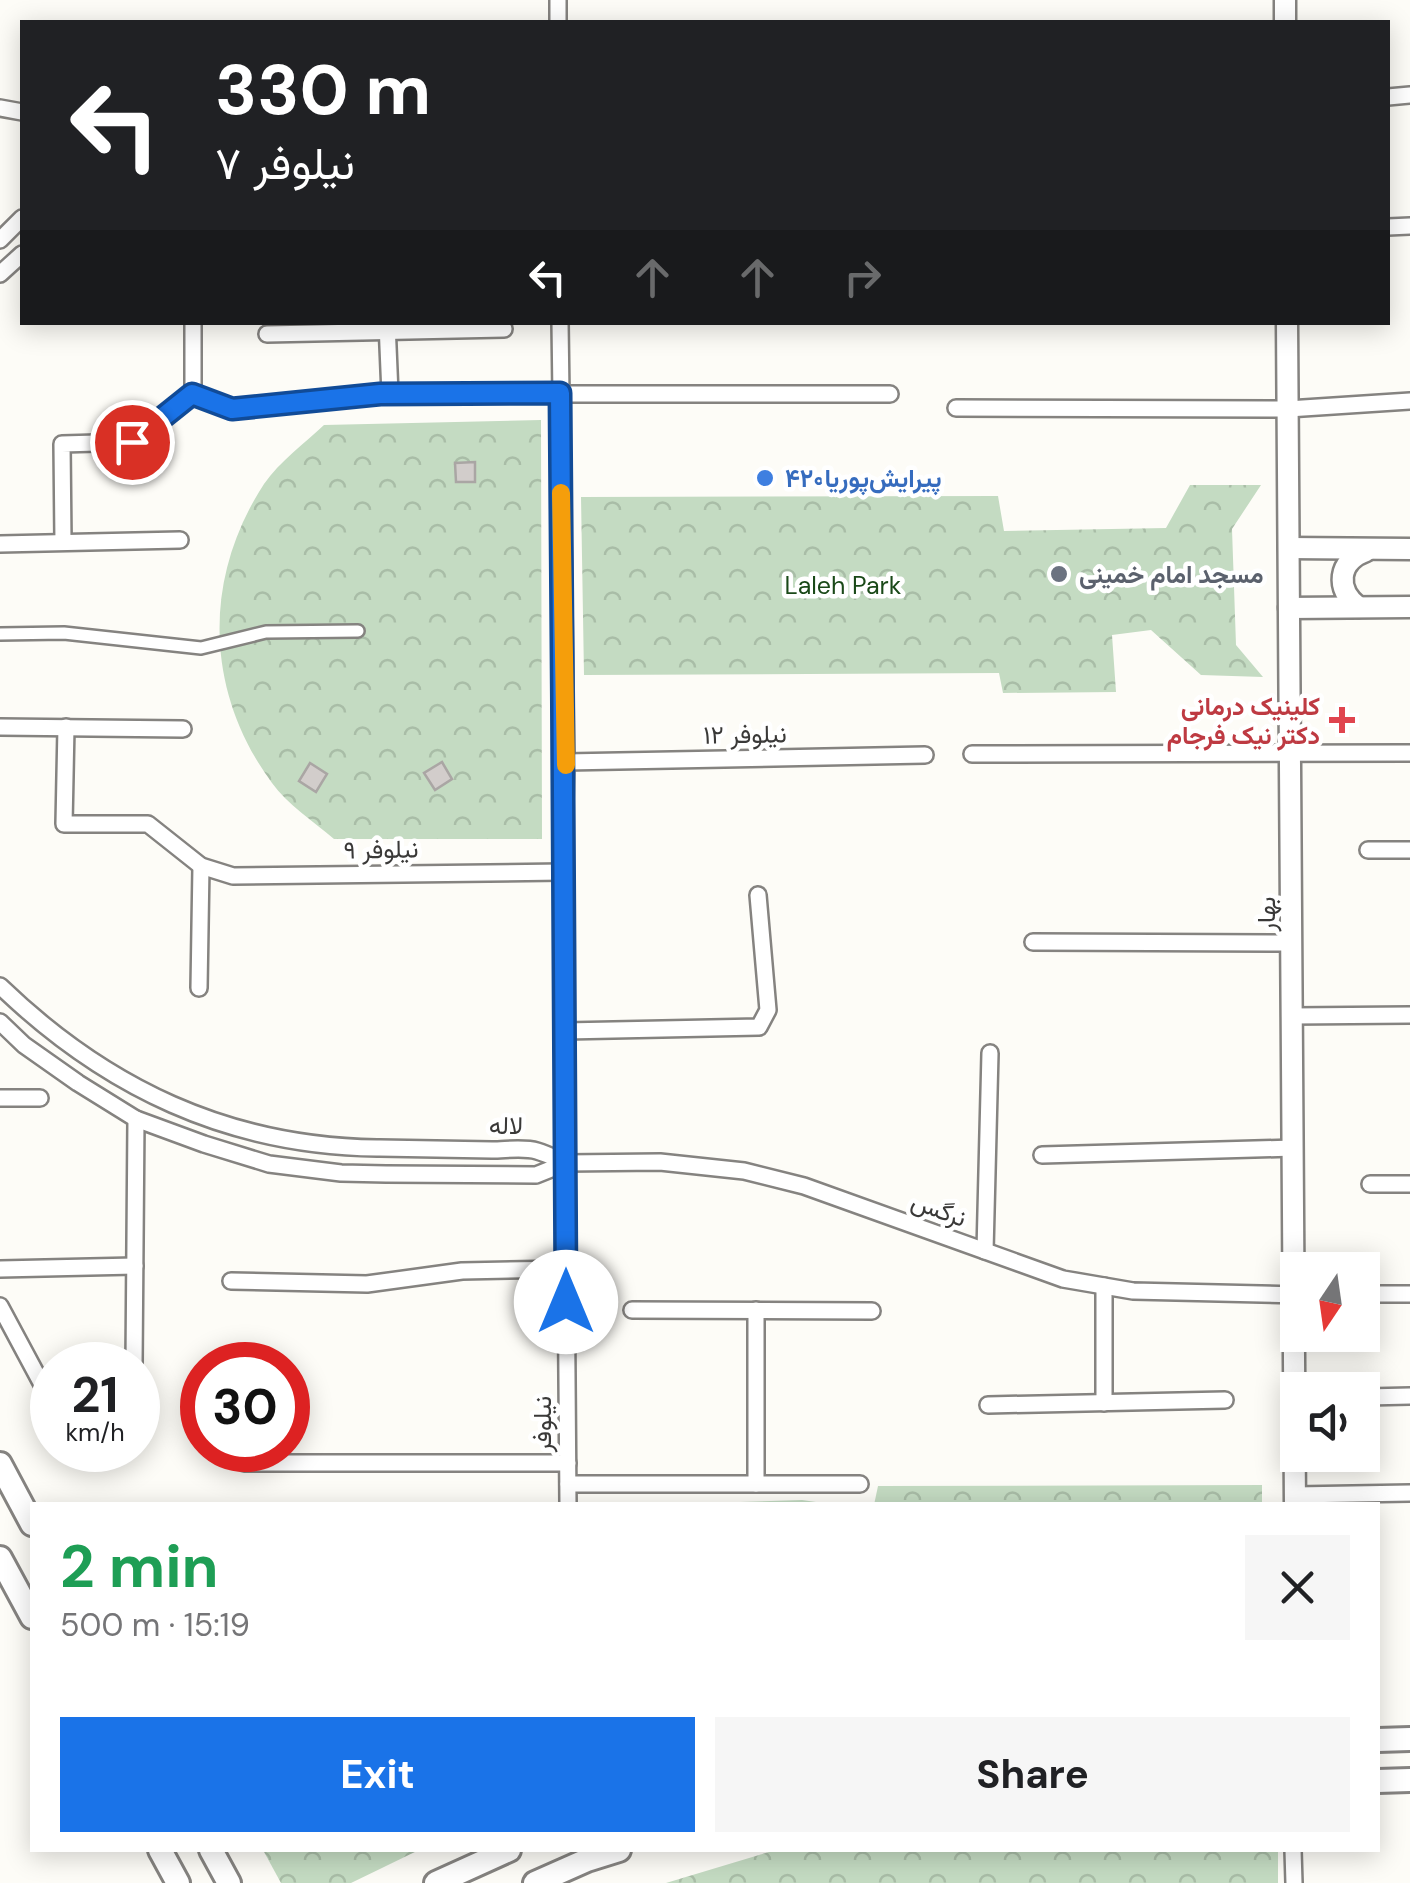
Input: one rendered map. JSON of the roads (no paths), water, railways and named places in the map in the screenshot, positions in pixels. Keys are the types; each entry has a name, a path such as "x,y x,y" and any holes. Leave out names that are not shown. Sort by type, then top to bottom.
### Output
{"main road":[{"path":"0,1464 30,1520"},
{"path":"0,1558 30,1613"},
{"path":"1380,1740 1410,1740"},
{"path":"1380,1780 1410,1780"},
{"path":"161,1852 178,1883"},
{"path":"211,1852 228,1883"},
{"path":"436,1883 505,1852"},
{"path":"535,1883 613,1852"}],"street":[{"path":"0,240 20,220"},
{"path":"0,274 20,256"},
{"path":"192,394 193,325"},
{"name":"نیلوفر","path":"560,325 566,762 563,872 568,1502"},
{"name":"بهار","path":"1287,325 1295,1252"},
{"path":"387,327 390,394"},
{"path":"267,334 387,327 504,329"},
{"path":"192,394 232,409 390,394 890,394"},
{"path":"63,542 62,444 132,442 192,394"},
{"path":"956,408 1288,409 1410,401"},
{"path":"0,544 180,540"},
{"path":"1289,548 1410,549"},
{"path":"1358,607 1343,590 1344,567 1351,557 1373,549"},
{"path":"1289,608 1410,607"},
{"path":"0,634 64,633 201,648 266,632 358,631"},
{"path":"0,727 183,729"},
{"path":"66,728 64,824 148,824 201,866 199,988"},
{"path":"972,754 1410,753"},
{"name":"نیلوفر ۱۲","path":"566,762 925,755"},
{"path":"1368,850 1410,850"},
{"name":"نیلوفر ۹","path":"201,866 234,876 563,872"},
{"path":"565,1032 759,1027 768,1010 758,895"},
{"path":"1033,942 1292,943"},
{"name":"لاله","path":"0,986 37,1022 88,1058 146,1094 213,1122 276,1139 342,1148 535,1150 566,1163"},
{"path":"1292,1016 1410,1015"},
{"name":"لاله","path":"0,1022 24,1045 78,1084 136,1119 269,1164 342,1172 536,1176 566,1163"},
{"path":"984,1251 990,1053"},
{"path":"0,1098 40,1098"},
{"path":"134,1342 136,1119"},
{"path":"1042,1155 1293,1148"},
{"name":"نرگس","path":"566,1163 660,1162 744,1171 804,1186 1063,1279 1132,1291 1280,1295"},
{"path":"1370,1184 1410,1184"},
{"path":"0,1270 135,1266"},
{"path":"231,1281 367,1284 462,1271 566,1269"},
{"path":"1104,1286 1104,1403"},
{"path":"1380,1294 1410,1294"},
{"path":"0,1306 30,1362"},
{"path":"632,1310 872,1311"},
{"path":"756,1310 756,1484"},
{"name":"بهار","path":"1295,1500 1296,1352"},
{"path":"1380,1396 1410,1396"},
{"path":"988,1405 1225,1400"},
{"path":"310,1462 568,1462"},
{"path":"568,1484 860,1484"},
{"path":"1295,1500 1410,1493"},
{"path":"1293,1852 1294,1883"}],"place":[{"name":"پیرایش‌پوریا۴۲۰","path":"765,478"},
{"name":"مسجد امام خمینی","path":"1059,574"},
{"name":"کلینیک درمانی دکتر نیک فرجام","path":"1342,720"}],"park label":[{"name":"Laleh Park","path":"843,585"}]}
